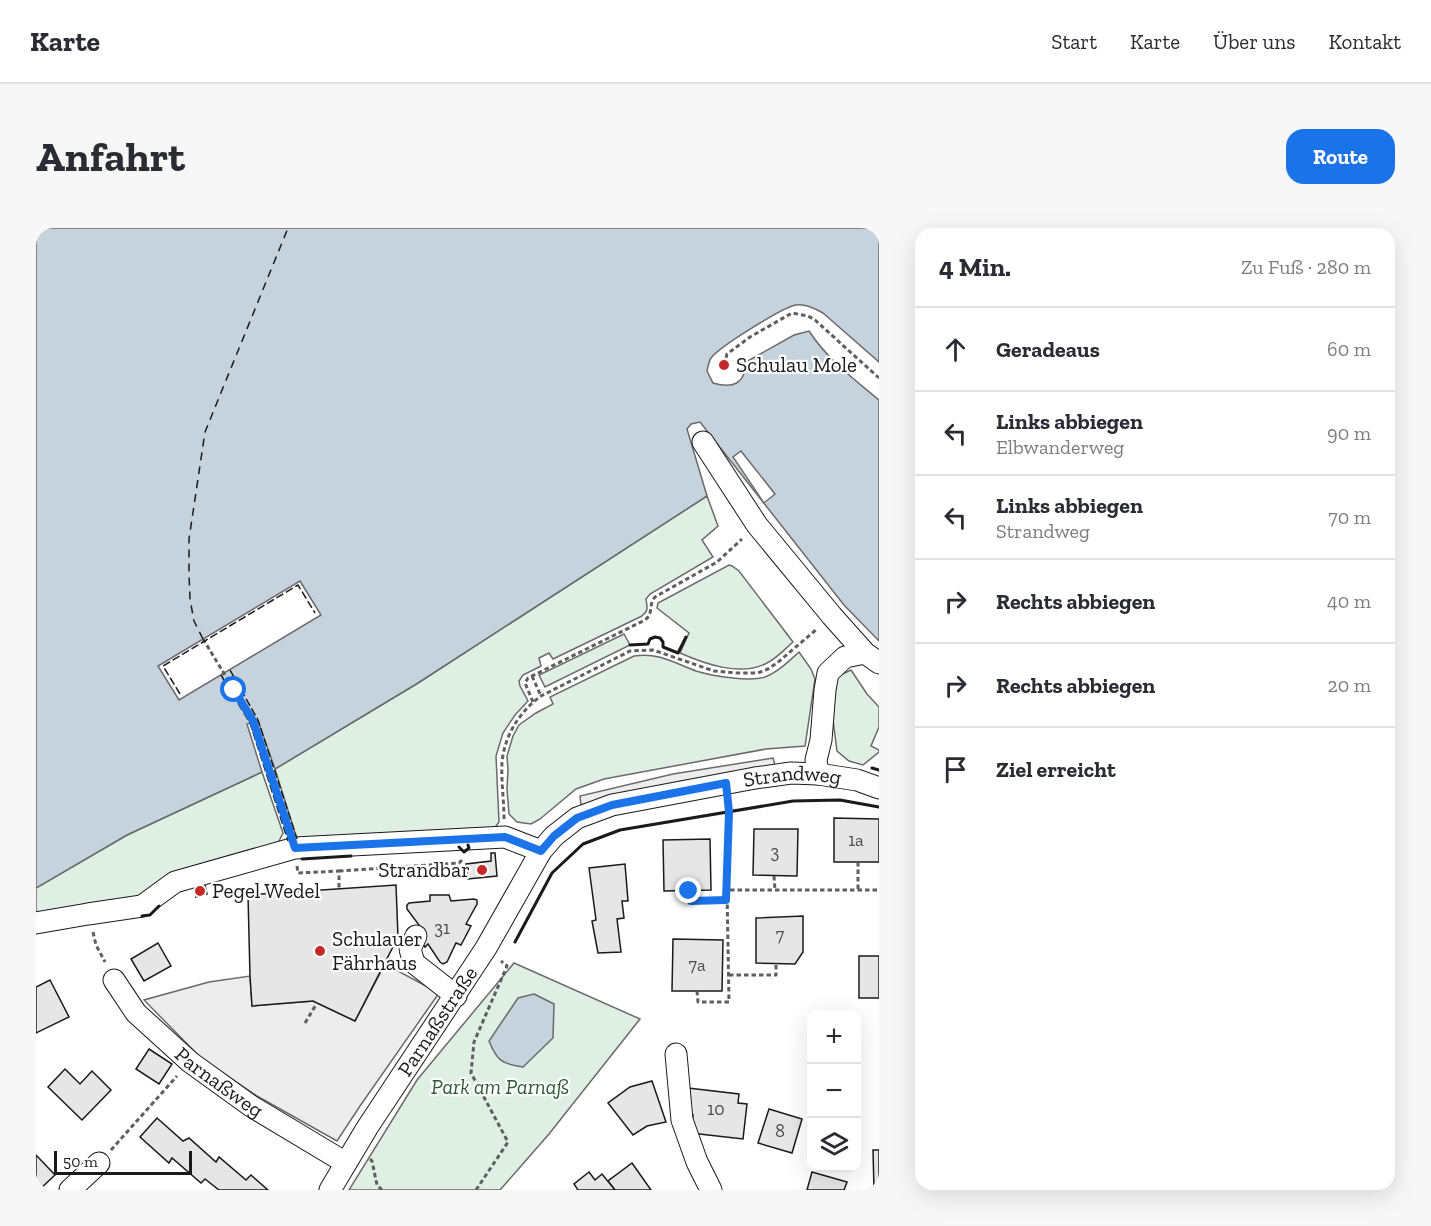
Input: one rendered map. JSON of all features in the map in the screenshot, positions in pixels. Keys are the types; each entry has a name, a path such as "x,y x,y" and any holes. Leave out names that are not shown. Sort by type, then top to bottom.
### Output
{"street":[{"path":"703,442 757,525 832,616 872,658"},
{"path":"818,774 816,760 821,740 828,673 845,657 872,658"},
{"name":"Strandweg","path":"541,851 554,836 577,818 612,805 726,783 791,773 818,774 857,780 879,788"},
{"path":"36,923 142,906 175,882 296,858 505,837 541,851"},
{"name":"Parnaßstraße","path":"330,1190 367,1128 486,948 541,851"},
{"path":"416,936 410,949 414,963 456,996"},
{"name":"Parnaßweg","path":"114,980 136,1013 190,1062 251,1106 345,1163"},
{"path":"676,1054 682,1120 697,1162 711,1190"},
{"path":"70,1190 99,1162"}],"path":[{"path":"724,365 727,354 750,337 792,313 815,320 879,378"},
{"path":"533,702 525,683 528,678 645,620 650,616 651,604 655,597 717,562 757,525"},
{"path":"505,837 502,762 506,742 514,723 541,696 630,651 652,650 714,671 758,672 777,663 832,616"},
{"path":"203,639 253,721 296,858 298,873 339,871 339,888"},
{"path":"532,676 541,696"},
{"path":"697,991 698,1002 729,1002 726,900 729,812 726,783"},
{"path":"858,862 858,889"},
{"path":"774,876 775,890"},
{"path":"727,890 879,890"},
{"path":"689,891 691,901 726,900"},
{"path":"476,1190 508,1142 471,1073 474,1042 507,966 486,948"},
{"path":"729,975 776,975 776,964"},
{"path":"305,1023 317,1003"},
{"path":"99,1162 190,1062"},
{"path":"372,1161 377,1185 382,1190"}],"green space":[{"path":"707,496 718,526 702,540 713,557 650,594 646,599 647,611 642,616 553,659 549,653 539,658 541,666 523,675 519,681 528,701 503,733 496,756 499,822 494,829 297,839 275,769 418,683"},
{"path":"729,565 739,571 793,642 774,659 757,667 735,669 723,667 680,653 689,633 657,608 658,603"},
{"path":"624,634 630,645 545,687 539,675"},
{"path":"799,652 815,679 805,746 766,749 604,779 576,789 531,824 517,822 509,814 507,756 513,736 519,725 553,704 550,697 634,656 659,657 703,673 750,679 770,675"},
{"path":"851,670 879,707 879,727 871,746 879,752 863,765 849,761 837,751 829,689 834,678"},
{"path":"262,772 283,833 276,847 143,900 36,921 36,888 127,835"},
{"name":"Park am Parnaß","path":"514,963 640,1019 549,1134 500,1190 349,1190 417,1080"}],"shaded area":[{"path":"36,228 879,228 879,362 823,313 813,308 796,305 766,320 726,345 711,358 707,371 713,383 732,385 740,380 746,362 794,335 809,331 832,360 879,400 879,641 844,605 700,422 691,424 687,429 707,496 418,683 275,769 258,721 247,724 262,772 127,835 36,888"},
{"path":"773,758 775,765 677,782 581,805 580,796 673,774"},
{"name":"Schulauer Fährhaus","path":"385,964 439,993 337,1141 257,1096 201,1058 144,1000 209,982 250,976 252,1006 313,1001 355,1021"},
{"path":"534,994 554,1004 553,1038 523,1067 505,1063 495,1053 489,1041 518,998"}],"pier":[{"path":"741,451 775,494 764,503 733,457"},
{"path":"300,581 321,615 179,700 158,666"}],"building":[{"path":"834,818 879,819 879,862 834,862"},
{"path":"754,829 798,829 797,876 753,875"},
{"path":"710,839 711,890 664,891 663,840"},
{"name":"Strandbar","path":"491,853 495,853 497,876 468,879 466,864 491,861"},
{"path":"625,864 628,901 622,901 624,918 617,919 621,952 598,953 592,921 596,920 589,868"},
{"name":"Pegel Wedel","path":"205,885 207,894 196,897 194,887"},
{"name":"Schulauer Fährhaus","path":"396,885 398,937 355,1021 313,1001 252,1006 248,895"},
{"path":"430,895 449,895 451,901 477,900 466,924 471,926 461,945 456,943 447,962 443,964 428,944 425,947 412,930 419,925 407,909 409,903 430,901"},
{"path":"803,916 803,952 795,964 756,963 756,918"},
{"path":"673,939 723,940 722,991 672,991"},
{"path":"158,943 171,966 144,981 131,959"},
{"path":"859,956 879,956 879,998 859,998"},
{"path":"50,980 69,1017 36,1033 36,987"},
{"path":"149,1049 172,1064 159,1084 136,1069"},
{"path":"65,1069 80,1084 92,1071 111,1090 82,1120 48,1087"},
{"path":"652,1081 666,1122 647,1126 633,1135 608,1103 630,1087"},
{"path":"688,1088 739,1094 738,1103 747,1104 743,1139 691,1133 693,1115 685,1114"},
{"path":"769,1109 802,1119 792,1153 758,1143"},
{"path":"157,1118 183,1141 189,1138 216,1162 219,1157 246,1180 251,1175 268,1190 219,1190 205,1179 201,1183 172,1158 169,1163 140,1137"},
{"path":"873,1150 879,1150 879,1190 874,1190"},
{"path":"36,1155 55,1175 39,1190 36,1190"},
{"path":"632,1163 651,1190 615,1190 608,1181"},
{"path":"589,1172 595,1180 602,1174 615,1190 578,1190 574,1184"},
{"path":"812,1172 847,1182 844,1190 807,1190"}],"ferry route":[{"path":"203,639 194,621 190,599 189,539 205,432 288,228"}],"fence":[{"path":"180,694 163,666 298,585 315,613"},
{"path":"230,670 258,720 297,839"},
{"path":"221,675 250,723 288,841"}],"wall":[{"path":"630,645 648,644 650,639 655,637 660,638 663,647 678,653 686,637"},
{"path":"872,768 879,770"},
{"path":"515,942 552,873 583,844 620,830 793,801 840,800 879,807"},
{"path":"459,847 464,852 469,848 468,845"},
{"path":"302,859 351,856"},
{"path":"142,916 150,915 159,906"}],"place":[{"name":"Schulau Mole","path":"724,365"},
{"name":"Strandbar","path":"482,870"},
{"name":"Pegel Wedel","path":"200,891"},
{"name":"Schulauer Fährhaus","path":"320,951"}],"route":[{"path":"234,690 253,721 295,848 505,837 541,851 554,836 577,818 612,805 726,783 729,812 726,900 691,901 689,891"}]}
